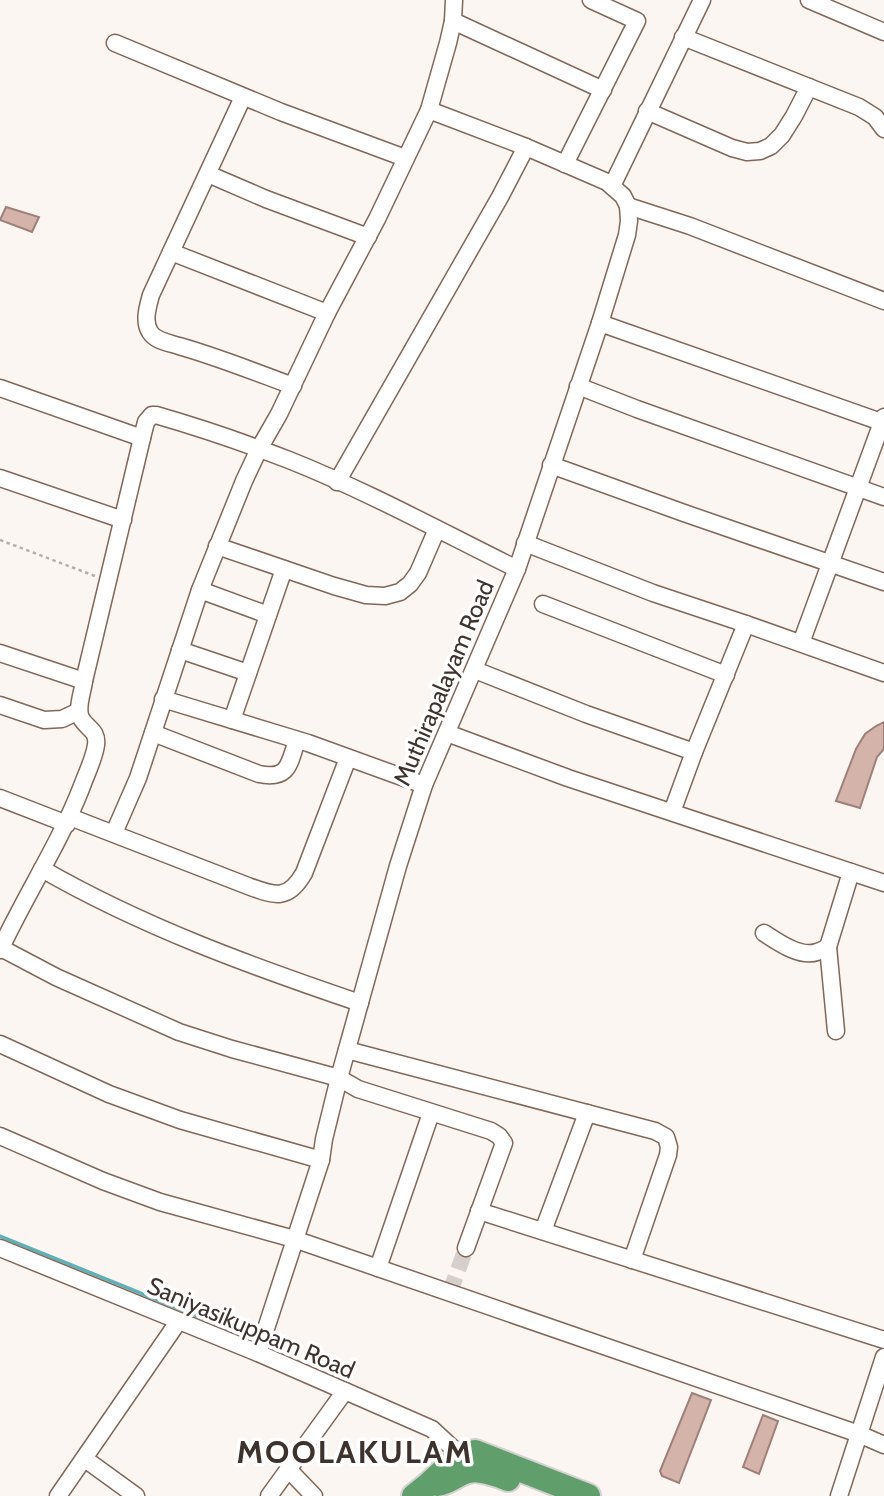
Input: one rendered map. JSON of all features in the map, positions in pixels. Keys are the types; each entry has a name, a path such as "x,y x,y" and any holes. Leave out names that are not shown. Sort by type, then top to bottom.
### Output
{"highway":[{"path":"422,1490 465,1462 475,1452 588,1496"},
{"path":"465,1462 552,1496"}],"street":[{"path":"114,833 138,778 200,590 244,481 429,110 453,21 454,0"},
{"path":"565,164 637,21 591,0"},
{"path":"612,186 702,0"},
{"path":"809,0 884,32"},
{"path":"453,21 603,90"},
{"path":"683,37 859,107 875,117 884,130"},
{"path":"115,43 243,97 405,158"},
{"path":"647,111 732,148 747,152 760,151 771,146 782,135 809,87"},
{"path":"243,97 151,295 147,322 150,334 160,340 293,386"},
{"path":"429,110 526,147 612,186 623,196 628,206 727,240 884,301"},
{"path":"337,482 526,147"},
{"path":"208,174 368,237"},
{"name":"Muthirapalayam Road","path":"258,1353 321,1160 339,1078 398,866 424,785 517,569 627,235 628,206"},
{"path":"171,252 327,313"},
{"path":"600,323 883,421 801,643"},
{"path":"578,386 884,497"},
{"path":"0,388 142,438"},
{"path":"466,1248 504,1143 499,1136 491,1131 358,1089 339,1078 179,1032 0,949 12,922 69,820 91,761 96,736 83,721 79,711 84,681 142,438 148,418 152,415 214,432 290,461 517,569"},
{"path":"551,465 884,582"},
{"path":"0,478 123,520"},
{"path":"217,546 366,595 385,596 400,592 410,584 418,573 437,529"},
{"path":"525,543 653,593 884,673"},
{"path":"232,720 284,569"},
{"path":"200,590 268,615"},
{"path":"543,604 726,674"},
{"path":"672,812 746,624"},
{"path":"180,650 248,673"},
{"path":"0,653 84,681"},
{"path":"475,670 694,752"},
{"path":"163,699 297,740 424,785"},
{"path":"0,705 44,720 62,719 79,711"},
{"path":"153,733 269,776 284,772 297,740"},
{"path":"447,733 568,778 884,883"},
{"path":"0,798 114,833 247,886 285,893 293,890 304,873 348,758"},
{"path":"43,869 166,932 360,1003"},
{"path":"836,1031 828,947 850,872"},
{"path":"764,933 783,945 806,953 817,953 828,947"},
{"path":"0,1044 109,1094 235,1136 321,1160"},
{"path":"347,1050 655,1131 666,1138 668,1155 632,1260"},
{"path":"378,1268 431,1113"},
{"path":"543,1231 587,1113"},
{"path":"0,1136 103,1181 160,1202 294,1239 859,1434 884,1445"},
{"path":"479,1210 884,1340"},
{"name":"Saniyasikuppam Road","path":"0,1248 258,1353 432,1429 465,1462"},
{"path":"58,1496 178,1322"},
{"path":"839,1496 880,1381 884,1357"},
{"path":"269,1496 345,1391"},
{"path":"85,1459 136,1496"},
{"path":"288,1469 314,1496"}],"path":[{"path":"0,540 103,579"}],"building":[{"path":"6,207 39,217 32,232 0,220"},
{"path":"884,722 884,749 877,757 860,808 836,801 856,749 865,734"},
{"path":"692,1393 711,1400 679,1483 662,1476 660,1471"},
{"path":"763,1415 778,1421 759,1474 743,1467"}],"waterway":[{"path":"0,1236 249,1337"}],"tunnel":[{"path":"450,1292 466,1248"}],"district":[{"name":"MOOLAKULAM","path":"355,1452"}]}
